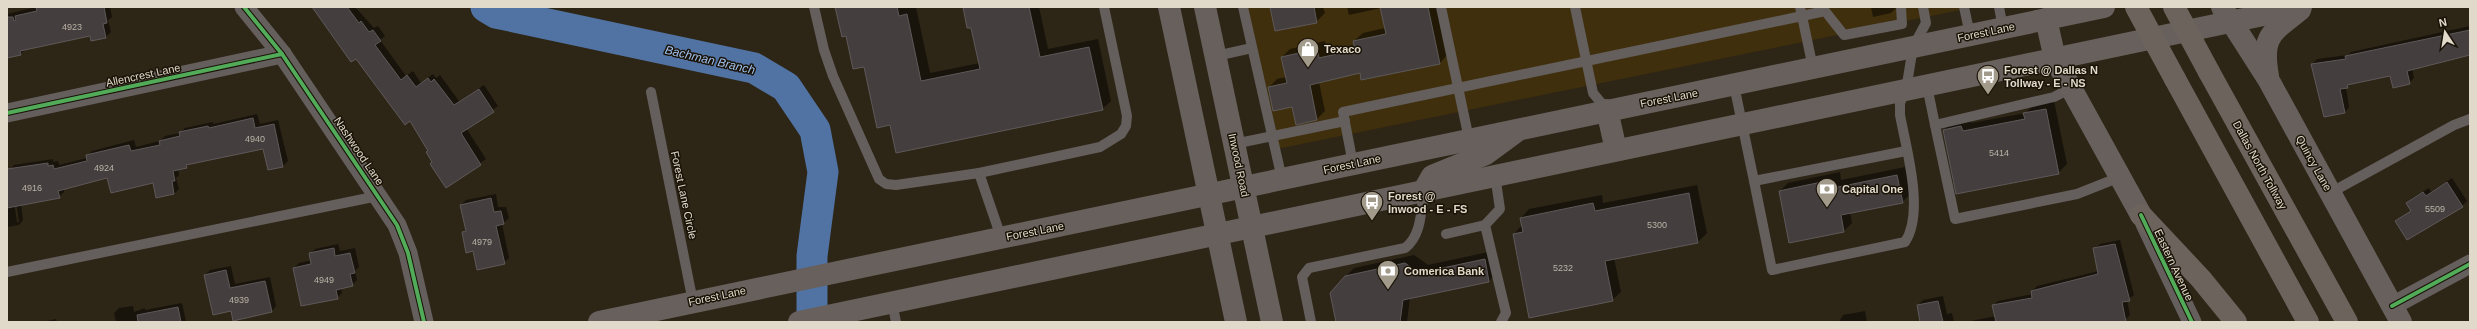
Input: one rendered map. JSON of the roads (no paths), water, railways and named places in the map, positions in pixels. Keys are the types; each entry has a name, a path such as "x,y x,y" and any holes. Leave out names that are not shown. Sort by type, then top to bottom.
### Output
{"highway":[{"path":"2136,7 2308,322"},
{"name":"Dallas North Tollway","path":"2174,7 2347,322"},
{"path":"2141,215 2201,279 2236,322"}],"main road":[{"path":"1169,7 1236,322"},
{"name":"Inwood Road","path":"1205,7 1272,322"},
{"name":"Forest Lane","path":"599,322 746,290 1209,195 1607,110 1914,48 2104,7"},
{"path":"799,322 836,314 894,312 1217,233 2055,59 2227,15 2303,7"},
{"path":"2268,79 2264,54 2273,32 2303,7"},
{"name":"Quincy Lane","path":"2227,15 2268,79 2396,314"},
{"name":"Eastern Avenue","path":"2046,19 2055,59 2141,215"},
{"path":"1607,110 1616,150"},
{"path":"1424,190 1432,176 1486,154 1520,129"}],"street":[{"name":"Nashwood Lane","path":"244,7 282,54 397,225 408,253 424,322"},
{"name":"Allencrest Lane","path":"7,113 282,54"},
{"name":"Eastern Avenue","path":"2141,215 2192,322"},
{"path":"2396,314 2470,264"}],"lane":[{"path":"814,7 824,50 833,76 872,168 879,179 886,184 896,185 979,173 1100,147 1121,134 1126,126 1128,116 1104,7"},
{"path":"1243,7 1282,179"},
{"path":"1441,7 1469,139"},
{"path":"1575,7 1593,93 1607,110"},
{"path":"1353,164 1343,112 1586,61 1801,12 1825,9 1844,35 1902,24 1901,7"},
{"path":"1734,85 1772,270 1906,242 1912,232 1914,200 1900,115 1900,103 1906,90 1914,48 1926,23 1924,7"},
{"path":"1964,7 1970,35"},
{"path":"1999,7 2003,28"},
{"path":"1801,12 1813,68"},
{"path":"1216,56 1252,48"},
{"path":"1927,86 1955,220 2077,194 2120,177"},
{"path":"1935,125 2054,97 2071,88"},
{"name":"Forest Lane Circle","path":"651,92 693,302"},
{"path":"2330,193 2454,126 2470,119"},
{"path":"1234,144 1345,121"},
{"path":"1754,180 1906,151"},
{"path":"979,173 1001,237"},
{"path":"1446,234 1485,225 1500,209 1495,175"},
{"path":"1311,322 1302,277 1309,268 1405,248 1413,242 1417,231 1424,190"},
{"path":"7,272 378,196"},
{"path":"1485,225 1506,313 1501,322"}],"waterway":[{"name":"Bachman Branch","path":"486,7 496,13 754,68 786,87 815,130 823,172 812,256 812,322"}],"place":[{"name":"Texaco","path":"1308,68"},
{"name":"Forest @ Dallas N Tollway - E - NS","path":"1988,96"},
{"name":"Capital One","path":"1827,208"},
{"name":"Forest @ Inwood - E - FS","path":"1372,222"},
{"name":"Comerica Bank","path":"1388,290"}]}
